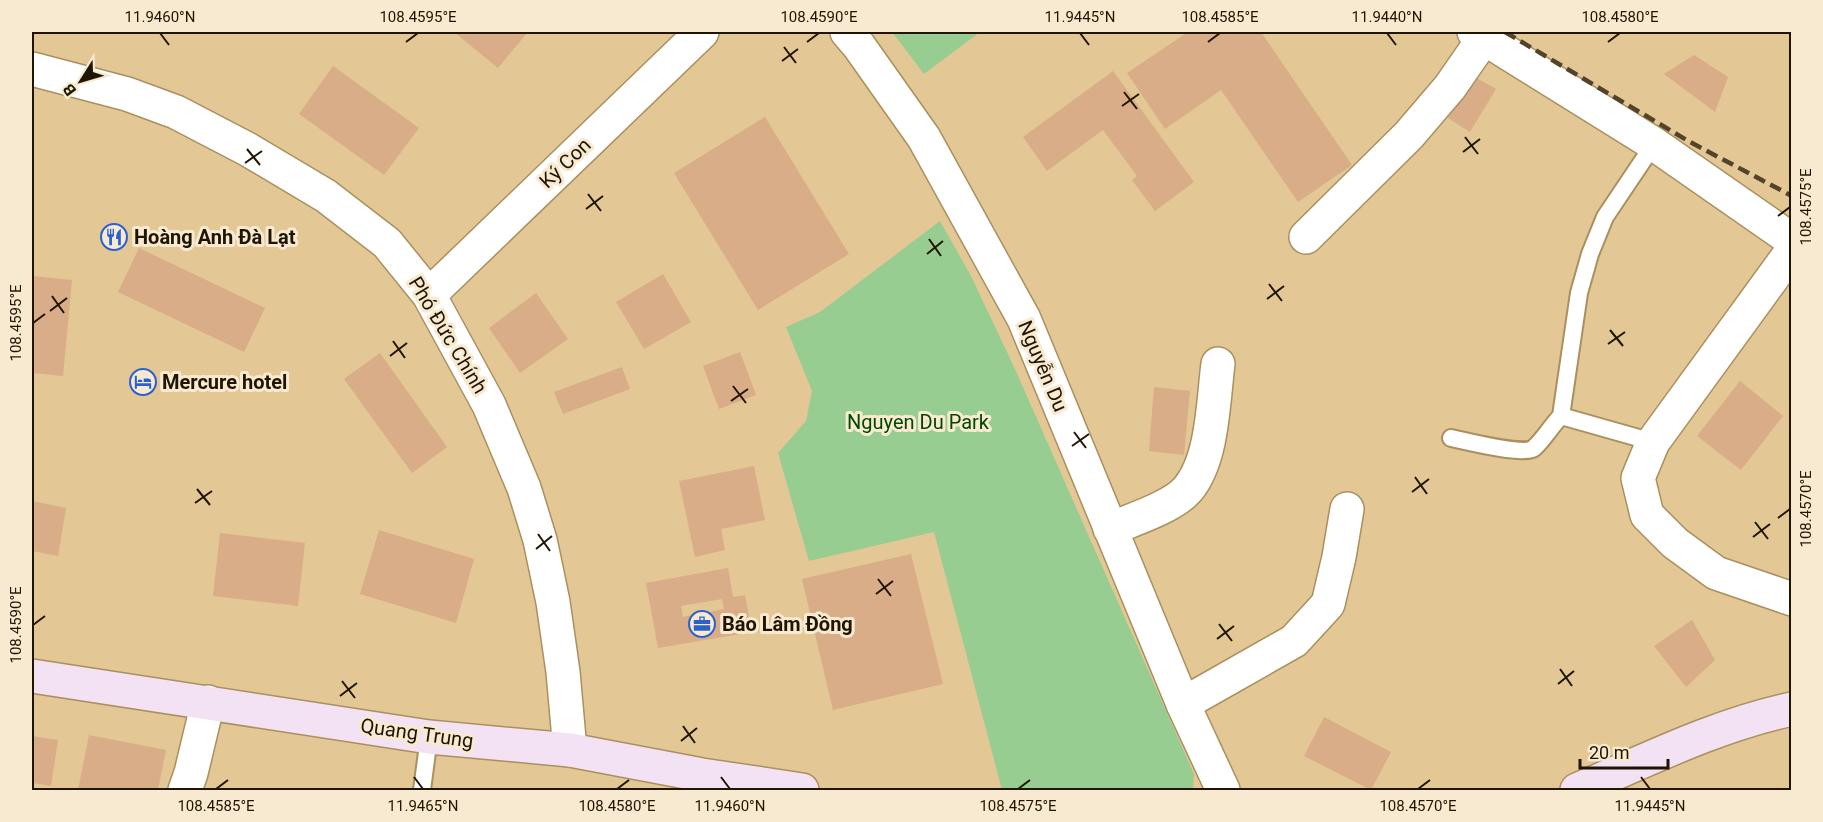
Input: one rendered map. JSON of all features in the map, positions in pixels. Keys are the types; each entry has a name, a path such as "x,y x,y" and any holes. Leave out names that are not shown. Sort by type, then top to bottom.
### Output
{"main road":[{"name":"Quang Trung","path":"32,676 429,737 570,750 701,783 802,790"},
{"path":"1579,790 1737,724 1791,709"}],"street":[{"name":"Ký Con","path":"429,295 702,32"},
{"name":"Nguyễn Du","path":"847,32 924,138 1024,318 1183,704 1223,790"},
{"path":"1306,237 1409,135 1450,87 1479,35 1654,144 1791,240"},
{"name":"Phó Đức Chính","path":"32,69 127,94 166,108 247,149 326,196 387,243 429,295 489,405 524,488 537,529 553,602 570,750"},
{"path":"1791,251 1653,442 1638,478 1647,515 1675,543 1716,573 1791,599"},
{"path":"1110,529 1162,507 1187,490 1202,465 1218,364"},
{"path":"1183,704 1294,641 1329,604 1347,509"},
{"path":"185,790 208,702"}],"lane":[{"path":"1451,438 1507,449 1533,450 1562,416 1579,293 1590,254 1605,217 1654,144"},
{"path":"1562,416 1653,442"},
{"path":"422,790 429,737"}],"green space":[{"path":"892,32 980,32 924,74"},
{"name":"Nguyen Du Park","path":"940,221 971,276 1014,367 1194,774 1193,790 1002,790 934,532 809,561 778,453 806,421 812,391 786,327 820,312"}],"building":[{"path":"454,32 528,32 498,68"},
{"path":"1188,32 1261,32 1352,165 1298,202 1221,90 1165,129 1127,73"},
{"path":"1694,55 1728,77 1715,112 1664,74"},
{"path":"333,66 419,128 384,175 299,114"},
{"path":"1113,71 1194,182 1155,211 1132,180 1137,176 1103,130 1047,171 1023,137"},
{"path":"1473,76 1496,89 1470,132 1448,118"},
{"path":"765,117 849,254 758,310 674,173"},
{"path":"139,248 265,308 244,352 118,292"},
{"path":"663,274 691,322 644,349 616,302"},
{"path":"32,276 72,280 63,376 32,373"},
{"path":"536,293 568,339 520,373 489,328"},
{"path":"740,352 756,395 719,409 703,366"},
{"path":"380,353 447,447 412,473 344,379"},
{"path":"622,367 630,389 563,414 554,392"},
{"path":"1740,381 1783,416 1741,470 1697,436"},
{"path":"1154,387 1190,391 1184,455 1149,451"},
{"path":"754,466 765,520 721,529 725,550 695,557 679,481"},
{"path":"32,501 66,508 58,556 32,551"},
{"path":"379,530 474,559 456,623 360,594"},
{"path":"220,533 305,543 298,606 213,596"},
{"path":"911,554 943,684 833,710 802,579"},
{"path":"728,568 733,597 745,595 752,632 658,648 646,583","holes":["722,599 724,609 683,617 681,606"]},
{"path":"1692,620 1715,660 1686,687 1654,646"},
{"path":"1324,717 1391,752 1371,790 1304,756"},
{"path":"89,735 166,750 158,790 78,790"},
{"path":"32,736 58,740 51,786 32,783"}],"railway":[{"path":"1505,32 1690,142 1792,196"}],"place":[{"name":"Hoàng Anh Đà Lạt","path":"114,237"},
{"name":"Mercure hotel","path":"143,382"},
{"name":"Báo Lâm Đồng","path":"702,624"}]}
